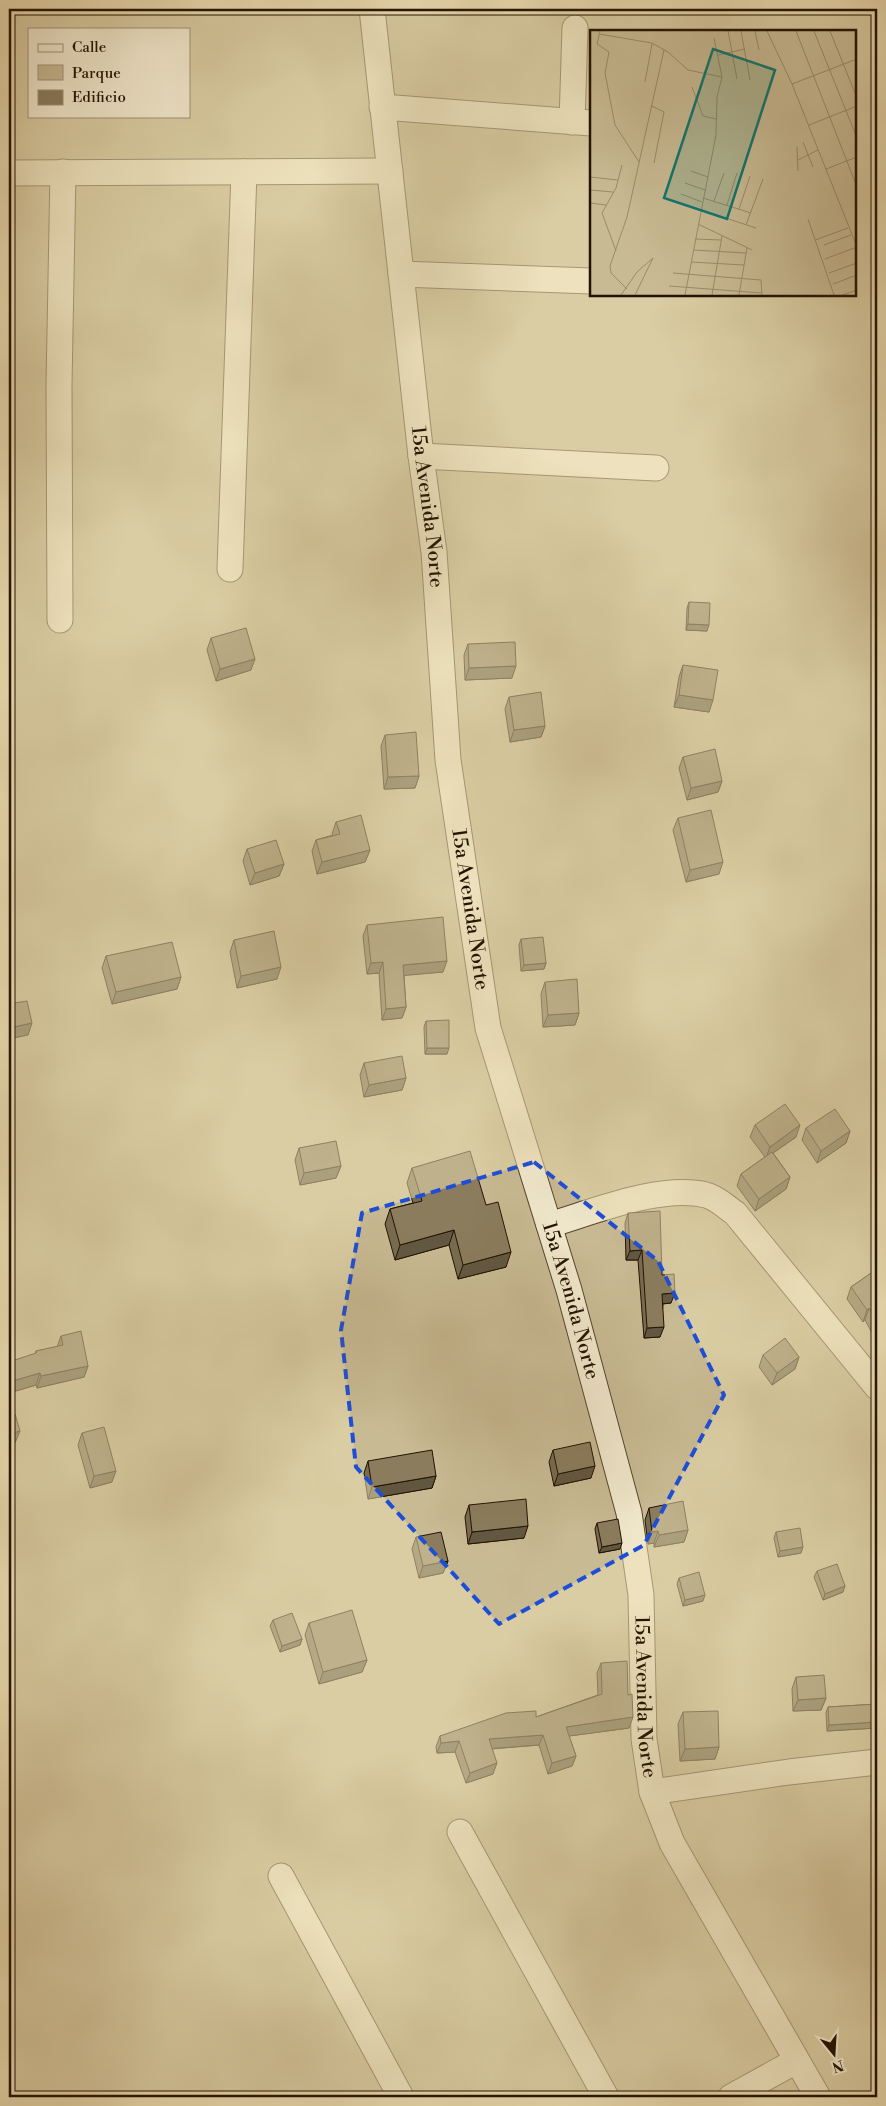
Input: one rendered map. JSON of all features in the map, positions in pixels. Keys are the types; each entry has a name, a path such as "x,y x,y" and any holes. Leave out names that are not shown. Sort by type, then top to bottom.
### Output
{"street":[{"name":"15a Avenida Norte","path":"372,9 421,456 434,552 448,760 488,1028 569,1290 629,1513 641,1595 644,1739 652,1792 672,1843 818,2097"},
{"path":"382,107 582,122 575,28"},
{"path":"9,173 390,171"},
{"path":"60,620 59,385 63,172"},
{"path":"230,569 244,172"},
{"path":"401,274 590,281"},
{"path":"421,456 656,468"},
{"path":"549,1225 635,1200 674,1192 708,1195 735,1213 877,1387"},
{"path":"652,1792 789,1772 877,1762"},
{"path":"460,1832 606,2097"},
{"path":"281,1876 401,2097"},
{"path":"731,2097 796,2061"}],"highlighted area":[{"path":"534,1162 658,1261 724,1395 644,1545 499,1624 356,1467 341,1330 362,1213"}],"green space":[{"path":"9,9 877,9 877,2097 9,2097"}],"building":[{"path":"689,602 710,603 709,625 688,624"},
{"path":"246,628 255,659 220,669 211,638"},
{"path":"515,642 516,666 469,668 468,644"},
{"path":"683,665 718,670 713,700 679,695"},
{"path":"541,692 545,726 514,730 509,697"},
{"path":"416,732 419,776 388,777 385,735"},
{"path":"715,749 722,781 691,788 683,757"},
{"path":"711,810 723,862 690,870 678,818"},
{"path":"361,815 370,850 322,862 316,840 340,834 336,822"},
{"path":"276,840 284,864 255,873 247,849"},
{"path":"443,917 447,961 403,965 406,1007 386,1009 383,962 371,963 367,925"},
{"path":"274,931 281,967 241,976 234,940"},
{"path":"543,937 546,963 524,965 521,939"},
{"path":"172,942 181,977 116,992 106,956"},
{"path":"577,979 579,1013 548,1015 545,982"},
{"path":"27,1001 32,1023 9,1028 9,1004"},
{"path":"449,1020 449,1048 427,1048 426,1021"},
{"path":"402,1056 406,1078 369,1085 364,1063"},
{"path":"785,1104 800,1125 770,1147 755,1125"},
{"path":"835,1109 850,1131 821,1151 806,1128"},
{"path":"336,1141 341,1166 304,1173 299,1148"},
{"path":"470,1151 486,1205 498,1202 511,1252 463,1265 454,1230 400,1245 390,1209 422,1201 412,1168"},
{"path":"772,1152 790,1177 759,1199 741,1174"},
{"path":"660,1211 662,1275 674,1274 675,1293 662,1294 664,1327 647,1328 642,1250 630,1251 628,1213"},
{"path":"877,1269 877,1322 869,1308 867,1310 851,1287"},
{"path":"81,1331 88,1366 41,1376 40,1373 9,1382 9,1362 36,1353 36,1351 63,1345 61,1336"},
{"path":"785,1338 799,1357 777,1373 763,1355"},
{"path":"15,1414 20,1431 9,1434 9,1416"},
{"path":"104,1427 116,1471 94,1476 82,1433"},
{"path":"590,1442 595,1466 558,1474 553,1450"},
{"path":"432,1450 436,1476 372,1487 368,1461"},
{"path":"526,1499 528,1526 472,1532 469,1505"},
{"path":"683,1501 688,1530 659,1535 658,1531 652,1532 649,1508"},
{"path":"618,1519 622,1543 602,1547 597,1523"},
{"path":"800,1528 803,1547 780,1551 776,1532"},
{"path":"441,1532 448,1561 423,1566 416,1537"},
{"path":"837,1564 845,1586 825,1594 817,1571"},
{"path":"699,1572 705,1595 685,1600 679,1578"},
{"path":"352,1610 367,1660 323,1672 309,1623"},
{"path":"292,1613 302,1639 282,1646 273,1620"},
{"path":"627,1661 628,1695 632,1694 633,1717 566,1727 576,1756 552,1763 543,1735 489,1739 497,1763 470,1773 459,1741 441,1743 440,1736 506,1713 536,1711 536,1717 602,1694 601,1663"},
{"path":"824,1675 826,1698 798,1700 796,1677"},
{"path":"877,1704 877,1722 829,1725 828,1707"},
{"path":"718,1711 719,1747 685,1749 683,1712"}]}
